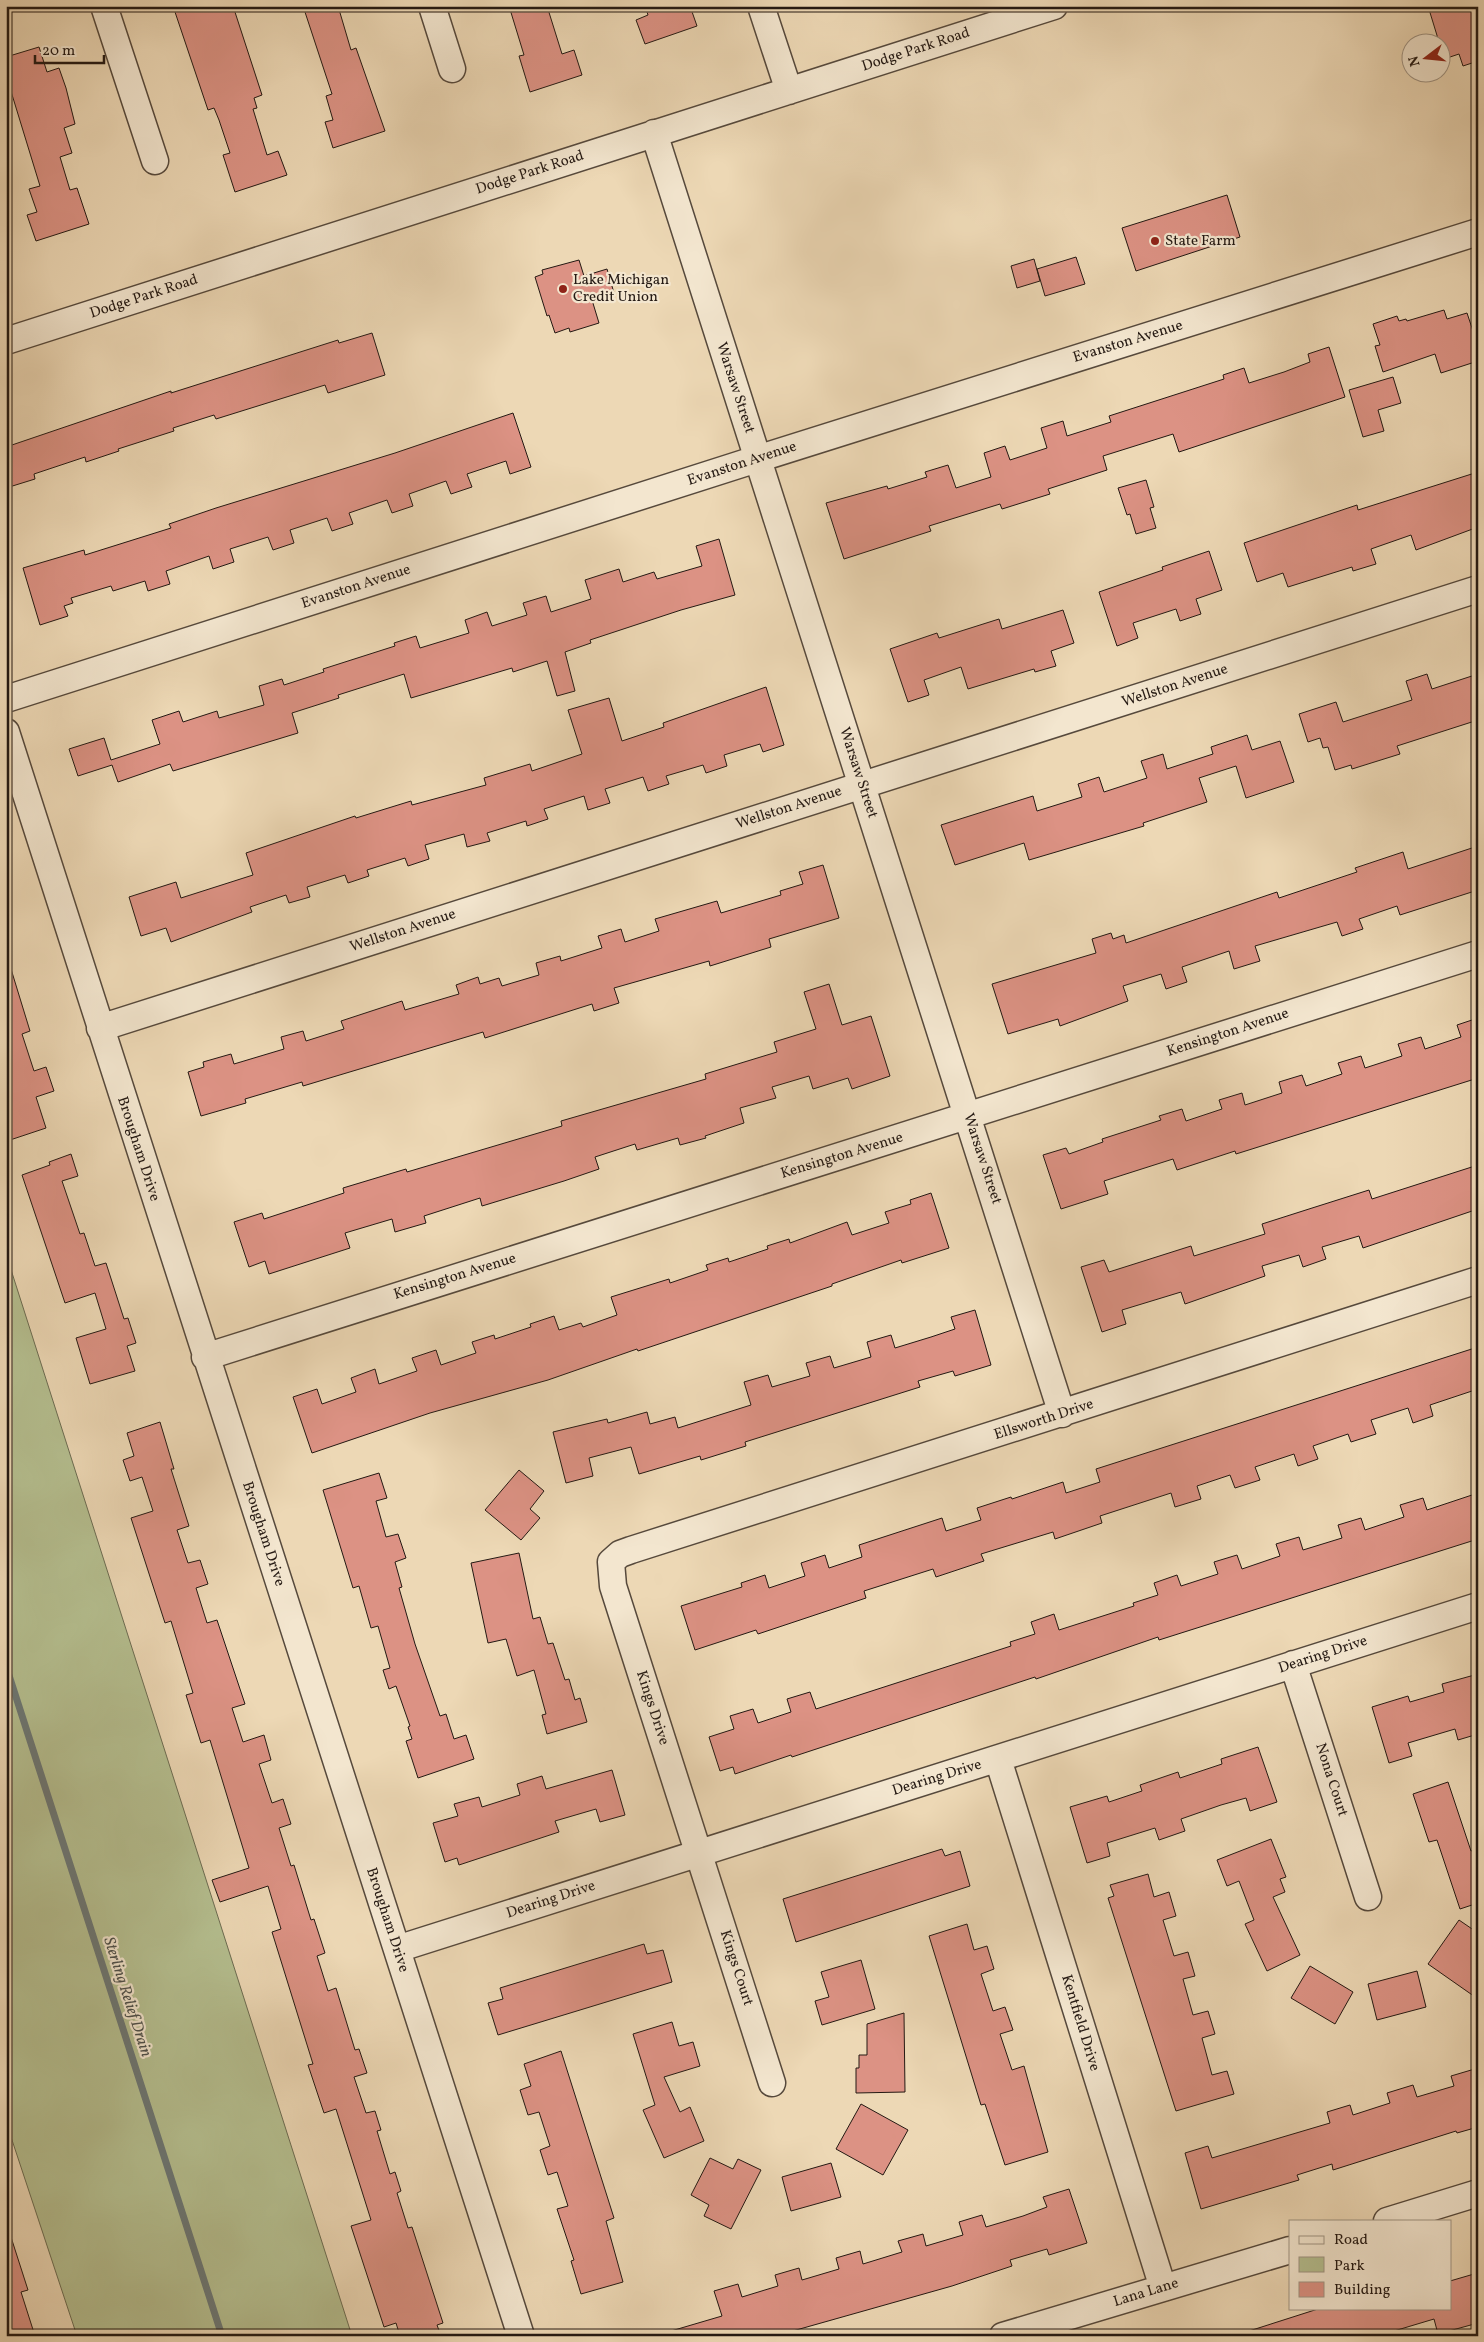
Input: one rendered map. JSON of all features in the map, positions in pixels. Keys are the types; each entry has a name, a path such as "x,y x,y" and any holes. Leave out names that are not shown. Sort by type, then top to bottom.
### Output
{"street":[{"path":"104,6 155,162"},
{"path":"432,6 452,68"},
{"path":"761,6 789,91"},
{"name":"Dodge Park Road","path":"6,341 1054,6"},
{"name":"Warsaw Street","path":"654,133 1062,1414"},
{"name":"Evanston Avenue","path":"6,699 757,459 1478,232"},
{"name":"Wellston Avenue","path":"100,1028 1478,589"},
{"name":"Brougham Drive","path":"6,732 205,1357 521,2336"},
{"name":"Kensington Avenue","path":"205,1357 1478,954"},
{"name":"Ellsworth Drive","path":"611,1562 620,1554 631,1550 1478,1280"},
{"name":"Kings Drive","path":"611,1562 610,1573 613,1586 700,1853"},
{"name":"Dearing Drive","path":"397,1949 1478,1606"},
{"name":"Nona Court","path":"1293,1664 1368,1897"},
{"name":"Kentfield Drive","path":"998,1759 1162,2288"},
{"name":"Kings Court","path":"700,1853 772,2083"},
{"path":"1390,2220 1478,2193"},
{"name":"Lana Lane","path":"1003,2336 1289,2250"}],"green space":[{"name":"Sterling Relief Drain","path":"6,1254 352,2336 77,2336 6,2122"}],"building":[{"path":"193,6 233,6 262,95 254,98 257,108 253,109 267,155 278,151 287,175 235,192 223,155 230,153 219,120 214,108 208,110 175,12"},
{"path":"303,6 338,6 351,50 356,48 385,131 333,148 325,122 333,120 326,96 332,94"},
{"path":"509,6 547,6 562,54 574,50 582,75 530,92 519,56 524,55"},
{"path":"645,6 690,6 697,26 645,44 636,20 648,15"},
{"path":"1428,6 1478,6 1478,61 1463,66 1459,54 1452,56 1452,32 1436,32"},
{"path":"39,47 47,72 59,68 66,88 75,124 64,128 72,153 60,157 70,190 77,188 89,224 36,241 27,215 37,212 29,189 40,186 6,75 6,57"},
{"path":"1227,195 1240,237 1136,271 1122,228"},
{"path":"1076,257 1085,284 1045,296 1037,269"},
{"path":"1034,259 1040,281 1017,288 1011,266"},
{"name":"Lake Michigan Credit Union","path":"579,260 584,276 607,269 614,293 592,300 599,323 570,332 569,328 555,333 549,315 547,316 535,277 543,274 542,270"},
{"path":"1444,310 1447,319 1467,313 1478,346 1478,361 1441,373 1435,354 1383,372 1375,346 1380,345 1373,324 1397,316 1399,321 1406,319 1407,321"},
{"path":"372,333 385,375 328,393 325,385 216,419 214,415 173,428 174,431 118,449 119,451 86,462 85,457 34,474 35,479 6,488 6,447 171,391 171,393 338,340 339,343"},
{"path":"1329,347 1345,397 1179,452 1173,434 1103,456 1107,470 1048,489 1050,494 1002,509 1000,504 929,526 931,531 844,559 826,503 887,486 888,489 927,477 925,472 948,465 956,488 991,477 984,453 1005,446 1010,460 1047,448 1041,428 1063,421 1067,436 1111,422 1109,416 1224,379 1223,375 1244,368 1249,383 1284,372 1310,362 1308,354"},
{"path":"1393,377 1401,403 1378,410 1384,431 1363,437 1349,390"},
{"path":"513,413 531,467 510,474 506,461 467,474 472,487 451,494 446,481 409,494 413,506 392,513 387,500 349,513 353,524 332,531 327,518 290,530 294,543 273,550 268,537 230,549 234,562 213,569 209,556 166,571 170,584 148,591 145,581 113,591 111,586 71,598 73,603 64,606 68,616 40,625 23,568 84,550 85,555 171,528 169,524 216,508 395,453"},
{"path":"1478,472 1478,527 1416,550 1411,535 1371,549 1376,564 1353,571 1352,567 1288,587 1283,573 1257,582 1244,543 1357,505 1358,510"},
{"path":"1146,480 1154,507 1150,508 1156,528 1136,534 1130,514 1127,515 1118,488"},
{"path":"719,539 735,595 681,610 590,640 591,643 565,652 575,691 557,696 547,661 513,672 512,668 411,698 404,674 338,695 339,698 292,713 298,733 173,771 170,764 118,782 112,765 78,776 69,749 104,738 111,760 160,744 152,720 179,711 183,722 217,711 219,718 264,705 259,686 282,679 284,685 324,672 323,669 395,646 394,643 416,636 420,648 469,633 465,620 487,612 492,626 527,615 523,603 546,596 551,612 591,599 585,580 619,569 623,582 654,572 657,579 702,566 696,546"},
{"path":"1209,551 1222,590 1196,599 1201,614 1180,621 1176,609 1133,623 1138,638 1117,646 1099,592 1163,570 1162,567"},
{"path":"1063,610 1074,643 1051,651 1056,666 1035,672 1034,669 968,689 961,667 924,680 929,695 908,702 890,649 937,633 939,638 999,619 1002,629"},
{"path":"1427,674 1432,689 1478,674 1478,720 1397,746 1400,754 1352,769 1351,765 1335,770 1328,747 1323,748 1320,738 1308,742 1299,714 1336,702 1343,722 1412,700 1406,681"},
{"path":"766,687 784,745 763,752 760,744 724,755 727,766 706,773 703,765 666,776 669,784 648,791 643,777 605,789 610,803 588,810 584,796 544,809 548,819 527,826 526,821 487,833 490,841 467,847 464,834 425,845 429,859 408,866 405,858 367,870 369,876 348,883 345,875 307,887 310,897 289,903 286,895 250,907 252,912 171,942 166,928 141,936 129,897 176,882 181,898 253,875 246,853 355,816 356,818 411,801 412,805 486,785 484,778 530,764 532,771 582,754 568,710 609,698 622,741 664,727 663,723"},
{"path":"1247,735 1252,750 1280,741 1294,782 1246,798 1236,766 1199,778 1207,802 1143,823 1144,826 1029,860 1024,843 955,865 941,825 1033,796 1037,811 1082,797 1078,784 1099,777 1104,792 1147,778 1141,761 1163,754 1167,769 1213,754 1211,747"},
{"path":"1478,846 1478,890 1400,915 1397,906 1359,919 1363,929 1342,936 1337,922 1255,946 1260,961 1234,969 1229,951 1182,967 1187,982 1166,989 1161,974 1123,986 1128,1001 1060,1026 1058,1019 1008,1034 992,984 1096,953 1092,939 1111,933 1113,939 1124,935 1126,943 1277,892 1279,898 1357,872 1355,868 1403,852 1408,869"},
{"path":"823,865 839,918 769,939 771,947 710,966 709,961 614,988 619,1003 594,1011 592,1004 485,1038 483,1032 303,1086 302,1082 245,1099 246,1103 201,1116 188,1072 204,1067 203,1062 231,1054 234,1064 284,1049 281,1037 303,1031 306,1041 344,1029 341,1021 402,1001 405,1010 459,994 456,985 478,977 480,984 499,978 502,986 539,975 536,963 560,956 561,961 602,948 598,936 621,929 625,942 659,931 655,919 717,901 721,913 781,895 780,891 803,884 799,872"},
{"path":"11,969 30,1031 22,1034 34,1071 46,1067 54,1091 36,1097 46,1128 10,1140 6,1129 6,970"},
{"path":"829,984 842,1025 871,1016 890,1076 852,1089 848,1078 813,1089 809,1076 772,1087 776,1098 740,1108 744,1123 705,1136 706,1138 680,1145 678,1138 637,1150 635,1144 595,1157 599,1169 564,1181 482,1206 480,1198 424,1216 426,1223 395,1232 392,1219 345,1233 350,1248 269,1274 265,1261 249,1267 234,1222 262,1213 264,1219 344,1193 343,1188 406,1169 407,1172 562,1126 561,1121 706,1079 705,1074 777,1052 774,1042 816,1029 804,992"},
{"path":"1478,1018 1478,1078 1236,1154 1235,1151 1177,1170 1173,1159 1104,1181 1108,1194 1061,1209 1043,1155 1066,1148 1069,1154 1103,1142 1102,1139 1161,1120 1159,1116 1182,1109 1186,1121 1222,1109 1219,1100 1242,1093 1245,1105 1282,1093 1279,1082 1302,1075 1306,1086 1342,1074 1338,1063 1361,1056 1365,1068 1402,1056 1398,1044 1421,1037 1425,1049 1461,1037 1457,1025"},
{"path":"71,1154 78,1176 62,1181 80,1234 84,1233 95,1266 106,1263 124,1319 128,1318 136,1343 127,1346 135,1371 90,1384 76,1338 106,1329 95,1293 65,1303 22,1175 50,1165 49,1162"},
{"path":"1478,1165 1478,1209 1363,1248 1359,1236 1322,1247 1326,1259 1303,1267 1299,1255 1262,1266 1265,1276 1185,1304 1181,1292 1122,1310 1126,1324 1102,1332 1081,1267 1104,1260 1109,1272 1191,1246 1194,1256 1265,1234 1262,1224 1369,1190 1372,1199"},
{"path":"931,1193 949,1248 902,1263 901,1260 832,1284 832,1286 638,1351 637,1349 548,1380 430,1413 312,1453 293,1397 317,1389 322,1404 356,1392 351,1378 375,1369 379,1384 417,1371 412,1358 436,1350 441,1365 476,1353 472,1342 494,1335 495,1339 531,1327 530,1324 554,1316 559,1330 581,1323 583,1327 617,1315 611,1297 669,1279 670,1283 708,1270 706,1265 728,1258 729,1262 768,1249 767,1246 789,1239 790,1243 847,1222 852,1235 889,1223 885,1212 911,1204 910,1200"},
{"path":"975,1310 991,1365 955,1376 953,1371 918,1381 920,1387 745,1442 746,1446 701,1460 700,1456 639,1474 631,1447 589,1458 593,1476 566,1483 553,1432 607,1419 608,1423 647,1412 650,1424 675,1417 678,1428 751,1405 744,1382 768,1375 772,1387 810,1376 806,1363 830,1356 834,1368 871,1357 867,1342 891,1335 895,1348 955,1329 951,1317"},
{"path":"1478,1347 1478,1389 1430,1405 1433,1416 1413,1423 1408,1408 1371,1420 1376,1434 1351,1442 1348,1434 1313,1446 1318,1459 1298,1466 1294,1454 1255,1467 1260,1480 1235,1488 1230,1475 1197,1486 1201,1499 1175,1507 1171,1493 1100,1516 1102,1523 1055,1539 1053,1532 981,1554 984,1561 936,1577 933,1569 864,1591 866,1598 758,1634 756,1630 695,1650 681,1606 742,1587 741,1583 765,1575 769,1588 805,1576 801,1563 825,1555 829,1568 862,1557 859,1545 942,1518 946,1531 981,1520 977,1508 1011,1497 1012,1499 1063,1482 1066,1493 1100,1482 1096,1469"},
{"path":"160,1422 174,1469 171,1469 189,1526 177,1530 188,1563 200,1560 208,1584 196,1588 207,1623 217,1620 245,1704 232,1708 243,1742 264,1735 271,1760 259,1764 272,1803 283,1799 291,1824 279,1828 291,1866 294,1865 311,1920 314,1919 325,1953 317,1956 328,1991 336,1988 355,2050 359,2049 367,2073 354,2077 366,2113 375,2111 381,2130 377,2131 390,2174 395,2172 401,2191 397,2193 408,2228 412,2227 443,2323 437,2325 441,2336 400,2336 396,2323 384,2327 351,2226 371,2220 336,2109 324,2113 308,2065 313,2064 272,1932 281,1929 268,1886 220,1902 212,1880 249,1868 210,1740 201,1743 186,1695 193,1693 171,1621 165,1623 131,1518 153,1511 142,1477 130,1481 123,1460 134,1456 127,1433"},
{"path":"519,1470 544,1491 530,1509 540,1518 521,1540 485,1510"},
{"path":"379,1473 387,1498 376,1501 386,1537 398,1534 406,1558 395,1562 402,1587 399,1588 415,1644 440,1716 446,1714 454,1739 466,1735 474,1759 418,1778 406,1741 412,1739 408,1727 410,1726 396,1686 389,1689 383,1670 390,1668 378,1626 371,1628 359,1586 353,1588 323,1490"},
{"path":"1478,1493 1478,1539 1159,1640 1158,1637 1036,1679 1035,1677 792,1757 791,1755 735,1774 733,1767 720,1771 709,1737 734,1729 730,1716 753,1709 758,1723 791,1712 787,1699 810,1692 816,1709 1011,1646 1010,1642 1035,1634 1031,1622 1054,1614 1059,1630 1134,1606 1133,1603 1158,1595 1154,1583 1177,1575 1181,1586 1218,1574 1214,1562 1237,1555 1242,1569 1280,1556 1276,1544 1299,1537 1303,1550 1342,1538 1338,1525 1361,1518 1365,1530 1404,1517 1400,1505 1423,1498 1427,1510"},
{"path":"519,1553 533,1619 540,1617 548,1644 553,1643 565,1680 569,1679 575,1700 580,1698 587,1722 547,1734 542,1715 546,1714 534,1670 517,1676 506,1639 488,1643 471,1563"},
{"path":"1478,1674 1478,1734 1458,1740 1455,1729 1408,1743 1412,1756 1389,1763 1372,1707 1408,1696 1410,1702 1444,1692 1442,1684"},
{"path":"1258,1747 1277,1802 1250,1811 1246,1798 1221,1805 1181,1819 1185,1831 1159,1840 1155,1828 1107,1843 1110,1856 1087,1863 1070,1807 1107,1796 1109,1802 1142,1791 1140,1785 1178,1772 1180,1778 1222,1764 1221,1759"},
{"path":"612,1770 625,1815 600,1822 596,1809 555,1821 559,1832 459,1865 457,1858 445,1862 433,1823 458,1816 454,1804 479,1797 482,1807 520,1795 517,1784 542,1776 546,1789"},
{"path":"1448,1782 1471,1851 1478,1849 1478,1903 1460,1909 1437,1840 1429,1842 1413,1794"},
{"path":"1271,1839 1286,1877 1280,1879 1285,1892 1273,1897 1300,1955 1267,1971 1245,1924 1254,1920 1239,1881 1227,1886 1217,1860"},
{"path":"942,1849 945,1856 960,1851 970,1886 796,1942 783,1899"},
{"path":"1148,1874 1154,1897 1169,1892 1176,1916 1163,1920 1174,1956 1188,1952 1195,1976 1183,1979 1193,2015 1208,2011 1215,2034 1202,2038 1212,2075 1227,2071 1234,2094 1176,2111 1108,1898 1114,1896 1110,1885"},
{"path":"1459,1920 1478,1933 1478,1999 1428,1964"},
{"path":"967,1924 974,1950 987,1946 994,1969 981,1974 993,2011 1005,2007 1013,2030 1000,2034 1012,2070 1024,2066 1048,2152 1005,2165 985,2104 981,2105 929,1936"},
{"path":"644,1944 647,1954 663,1950 672,1982 498,2035 488,2003 503,1999 500,1988"},
{"path":"861,1960 875,2009 822,2025 815,2001 829,1997 821,1972"},
{"path":"1310,1966 1353,1992 1335,2024 1291,1998"},
{"path":"1417,1971 1426,2007 1377,2020 1368,1984"},
{"path":"904,2013 905,2092 856,2093 856,2068 859,2068 859,2055 867,2055 867,2024"},
{"path":"672,2022 679,2046 693,2042 700,2066 664,2077 680,2112 690,2107 704,2141 664,2158 643,2110 655,2105 633,2034"},
{"path":"561,2051 614,2218 606,2221 623,2282 581,2294 571,2261 574,2260 557,2209 568,2206 557,2172 548,2175 540,2150 550,2146 539,2112 528,2115 520,2090 531,2086 524,2064"},
{"path":"1478,2068 1478,2127 1457,2133 1456,2131 1333,2170 1332,2164 1297,2175 1299,2180 1201,2209 1185,2153 1208,2146 1212,2158 1330,2123 1327,2112 1350,2105 1353,2115 1390,2103 1387,2093 1413,2085 1417,2097 1454,2086 1451,2076"},
{"path":"861,2104 908,2130 883,2175 836,2149"},
{"path":"710,2158 733,2169 738,2159 761,2170 731,2229 704,2216 709,2205 691,2195"},
{"path":"831,2163 841,2197 791,2211 782,2177"},
{"path":"1069,2189 1087,2243 1049,2255 1047,2249 1010,2260 1012,2266 952,2286 775,2336 672,2336 671,2331 722,2316 714,2291 738,2284 742,2297 778,2286 775,2275 799,2268 802,2280 839,2269 836,2258 860,2251 863,2264 902,2252 898,2241 923,2234 926,2246 963,2235 959,2222 982,2215 986,2227 1023,2216 1047,2207 1043,2197"},
{"path":"6,2234 10,2234 28,2290 21,2292 35,2336 6,2336"},
{"path":"1474,2274 1478,2285 1478,2323 1438,2334 1434,2319 1394,2331 1395,2336 1247,2336 1246,2332 1315,2310 1452,2310 1452,2280"}],"waterway":[{"name":"Sterling Relief Drain","path":"6,1666 222,2336"}],"place":[{"name":"State Farm","path":"1155,241"},
{"name":"Lake Michigan Credit Union","path":"563,289"}]}
